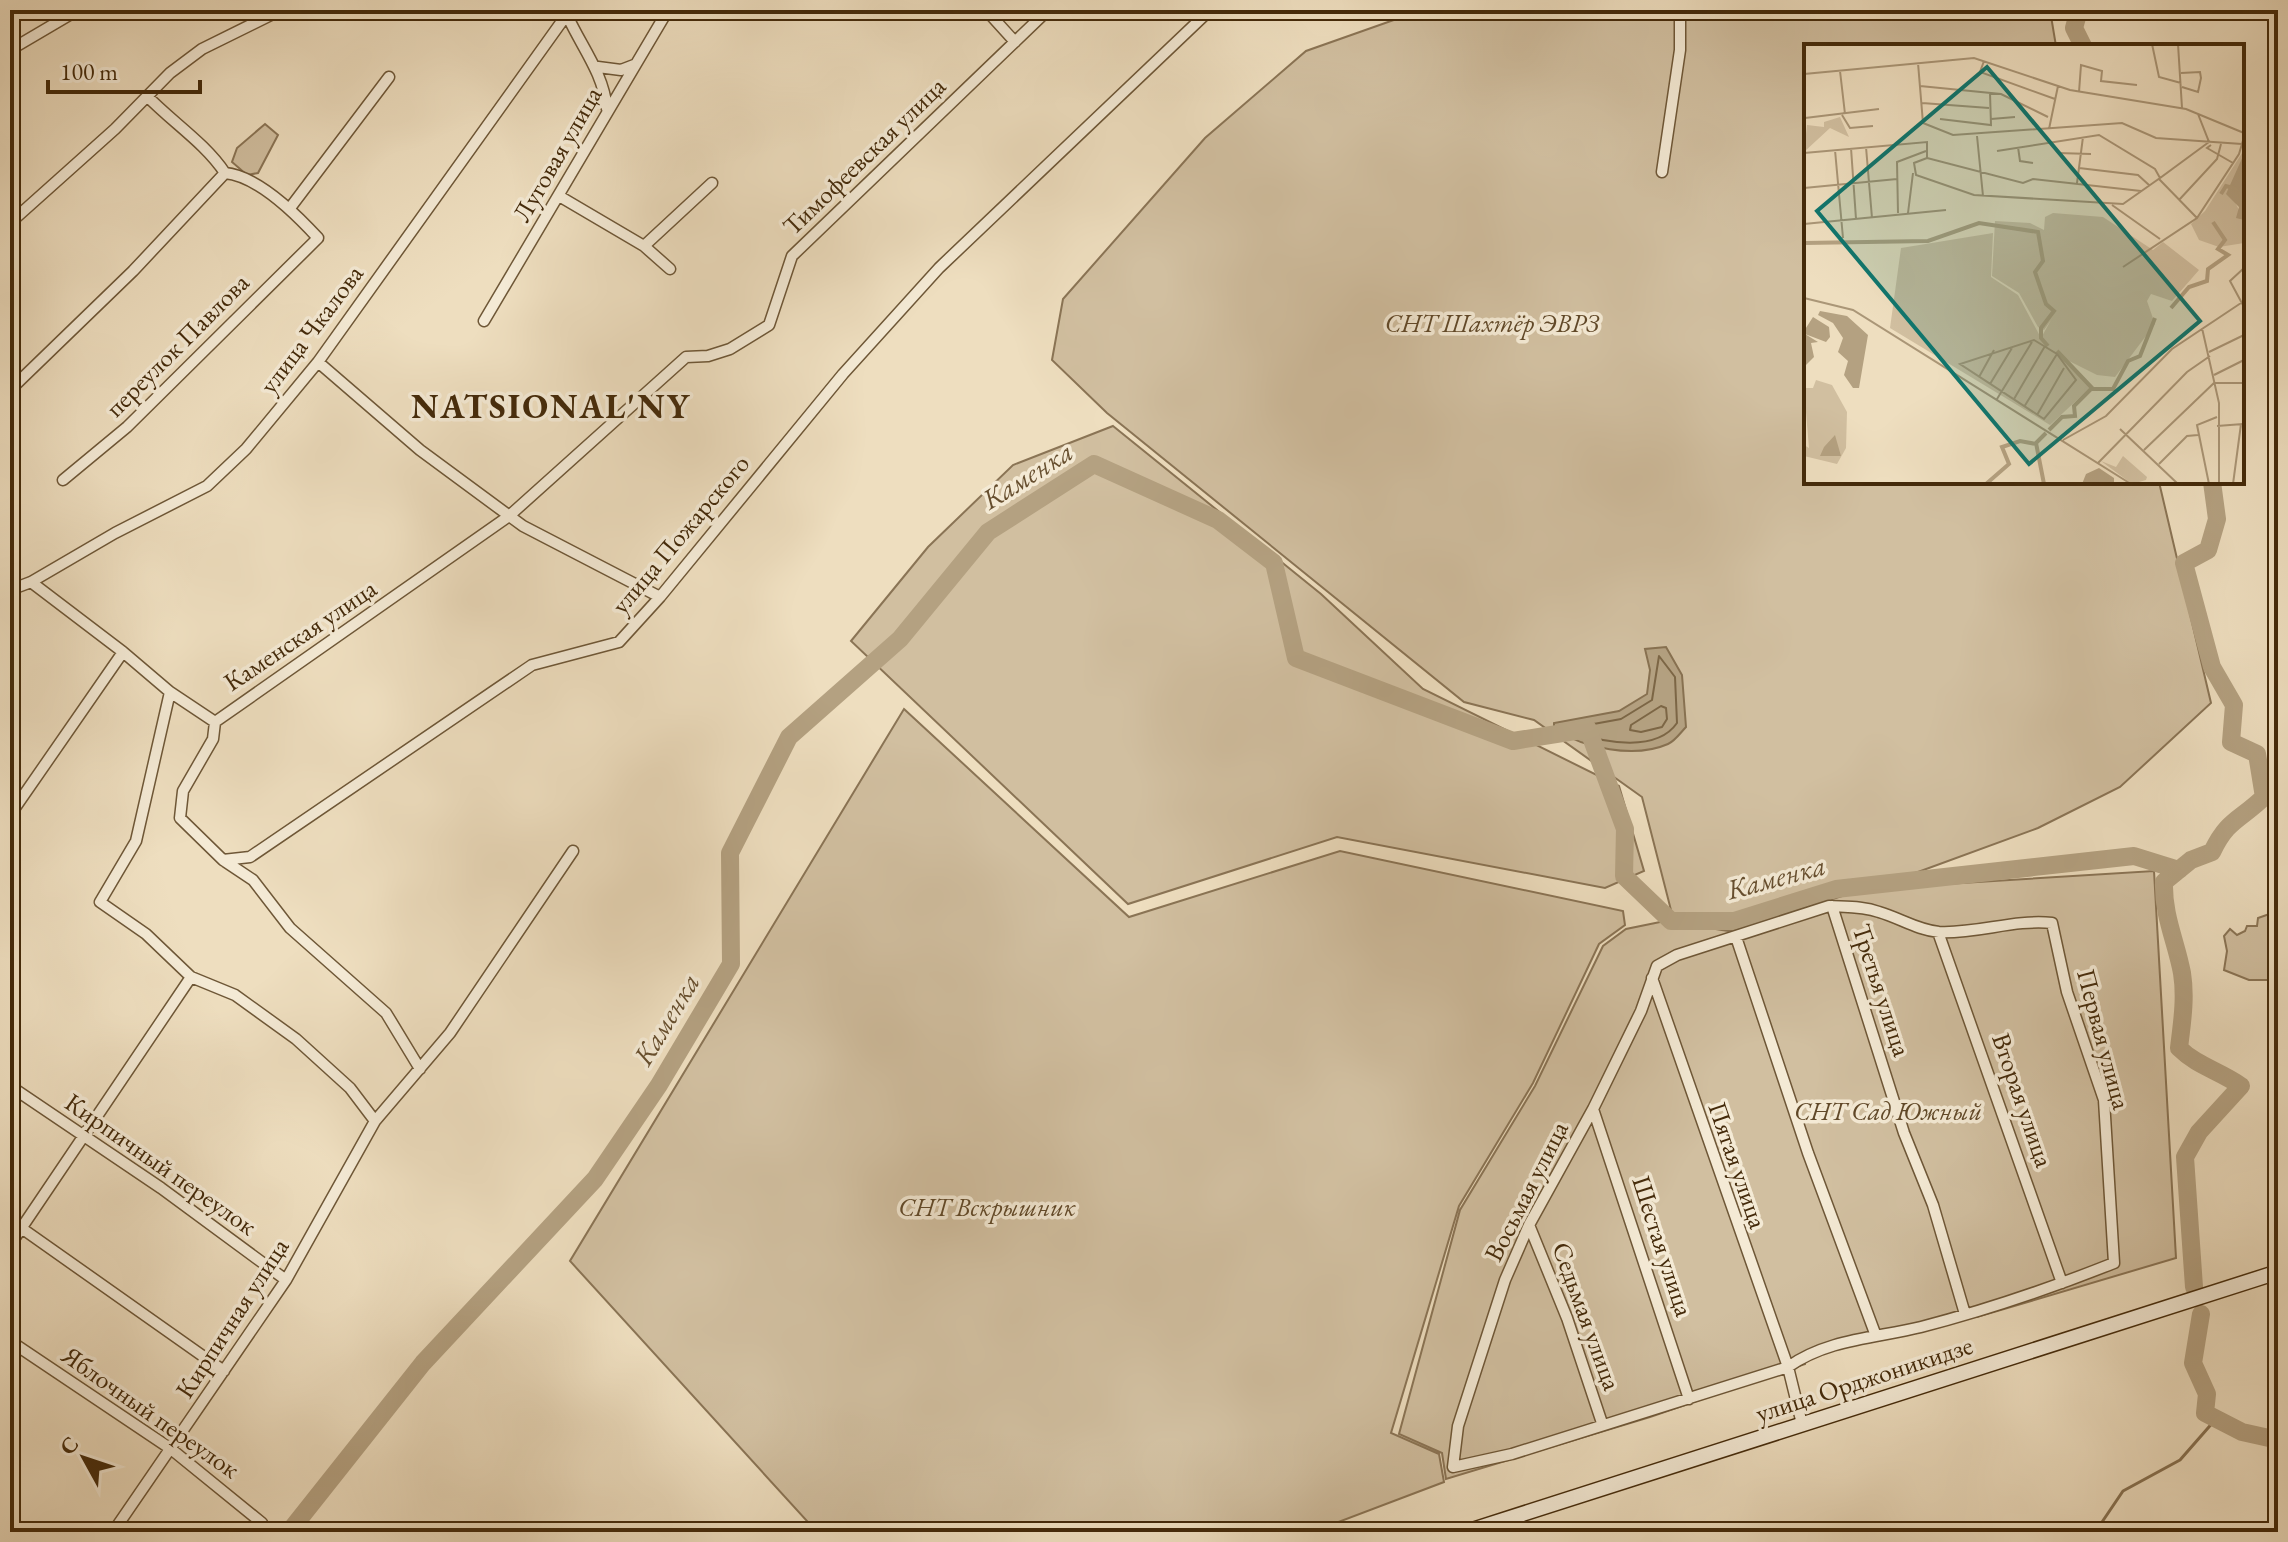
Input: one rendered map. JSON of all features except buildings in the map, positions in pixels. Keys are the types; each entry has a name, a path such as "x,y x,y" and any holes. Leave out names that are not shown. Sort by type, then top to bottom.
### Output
{"main road":[{"name":"улица Орджоникидзе","path":"1466,1532 2278,1272"}],"street":[{"path":"10,50 78,10"},
{"path":"10,223 202,49 281,10"},
{"name":"Луговая улица","path":"484,321 668,10"},
{"path":"986,10 1015,42"},
{"name":"Тимофеевская улица","path":"509,516 686,357 708,356 730,349 769,325 792,256 1048,10"},
{"name":"улица Пожарского","path":"223,860 250,857 532,665 619,642 660,597 843,374 939,268 1210,10"},
{"path":"1662,172 1680,50 1680,10"},
{"path":"569,12 598,67 607,109"},
{"name":"улица Чкалова","path":"10,590 31,582 115,533 207,486 246,449 318,362 569,12"},
{"path":"598,67 621,70 636,64"},
{"path":"225,173 236,174 290,208 389,77"},
{"path":"147,96 177,127 214,156 225,173"},
{"path":"11,389 133,271 225,173"},
{"path":"644,246 712,183"},
{"path":"559,196 644,246 670,269"},
{"name":"переулок Павлова","path":"63,480 127,427 318,238 290,208"},
{"path":"318,362 420,450 509,516 660,597"},
{"name":"Каменская улица","path":"31,582 170,692 215,722 509,516"},
{"path":"10,815 123,652"},
{"path":"170,692 136,841 100,902 146,934 191,977 235,995 296,1039 350,1088 375,1121"},
{"path":"215,722 213,739 183,791 180,818 223,860 253,880 290,928 386,1013 420,1069"},
{"name":"Кирпичная улица","path":"113,1532 286,1280 375,1121 450,1033 573,851"},
{"path":"1651,976 1657,966 1677,955 1832,906 1879,911 1916,927 1938,932"},
{"name":"Третья улица","path":"1832,906 1904,1133 1933,1205 1965,1314"},
{"name":"Первая улица","path":"1938,932 1976,931 2034,921 2052,923 2067,992 2104,1100 2114,1263 2062,1283"},
{"name":"Вторая улица","path":"1938,932 2062,1283"},
{"path":"1736,937 1808,1153 1876,1336"},
{"name":"Восьмая улица","path":"1602,1423 1512,1454 1453,1467 1458,1426 1505,1280 1529,1225 1593,1109 1641,1011 1651,976"},
{"name":"Пятая улица","path":"1651,976 1788,1367 1802,1424"},
{"path":"10,1245 191,977"},
{"name":"Кирпичный переулок","path":"10,1086 286,1280"},
{"name":"Шестая улица","path":"1593,1109 1689,1399"},
{"path":"10,1220 224,1371"},
{"name":"Седьмая улица","path":"1529,1225 1567,1318 1602,1423"},
{"path":"1602,1423 1788,1367 1803,1356 1838,1344 1965,1314 2062,1283"},
{"name":"Яблочный переулок","path":"10,1341 171,1449 262,1523"}],"green space":[{"name":"СНТ Шахтёр ЭВРЗ","path":"1422,10 2050,10 2056,44 1804,44 1804,484 2159,484 2211,703 2120,787 2038,828 1918,872 1728,928 1673,918 1642,797 1534,720 1464,702 1107,413 1052,360 1063,299 1205,138 1306,51"},
{"path":"265,124 278,135 258,173 247,175 232,162 237,148"},
{"path":"1113,426 1321,594 1423,689 1619,786 1644,871 1605,888 1337,837 1128,904 851,641 928,547 1013,465"},
{"name":"СНТ Вскрышник","path":"904,709 1129,917 1340,851 1623,911 1625,925 1599,944 1533,1083 1459,1206 1391,1433 1439,1454 1444,1482 1312,1532 817,1532 570,1261"},
{"name":"СНТ Сад Южный","path":"2154,871 2176,1258 1977,1317 1970,1315 1842,1345 1805,1359 1805,1364 1650,1417 1446,1479 1442,1453 1399,1434 1460,1210 1535,1086 1603,946 1626,929 1665,921 1728,931 1865,889"},
{"path":"2278,911 2278,980 2249,980 2224,970 2227,951 2224,936 2230,929 2237,935 2247,926 2257,926 2258,918"}],"water":[{"path":"1666,647 1682,675 1686,727 1671,743 1640,751 1625,751 1594,746 1554,729 1554,723 1619,711 1647,694 1650,670 1645,649"}],"waterway":[{"path":"2079,10 2074,28 2082,44"},
{"name":"Каменка","path":"289,1532 423,1363 595,1179 659,1085 731,964 730,853 789,737 900,639 988,532 1094,464 1218,520 1274,563 1296,658 1513,741 1588,729 1625,829 1624,876 1671,921 1734,921 1836,889 2134,856 2179,870"},
{"name":"Каменка","path":"2194,1287 2185,1157 2199,1132 2241,1086 2179,1048 2183,982 2168,917 2164,882 2191,860 2212,852 2229,826 2264,797 2257,754 2231,742 2234,705 2212,667 2184,563 2208,550 2217,519 2212,484"},
{"path":"2201,1314 2193,1363 2207,1394 2205,1413 2242,1432 2278,1440"},
{"path":"2102,1532 2100,1525 2123,1491 2180,1460 2215,1420"}],"district":[{"name":"NATSIONAL'NY","path":"551,406"}]}
